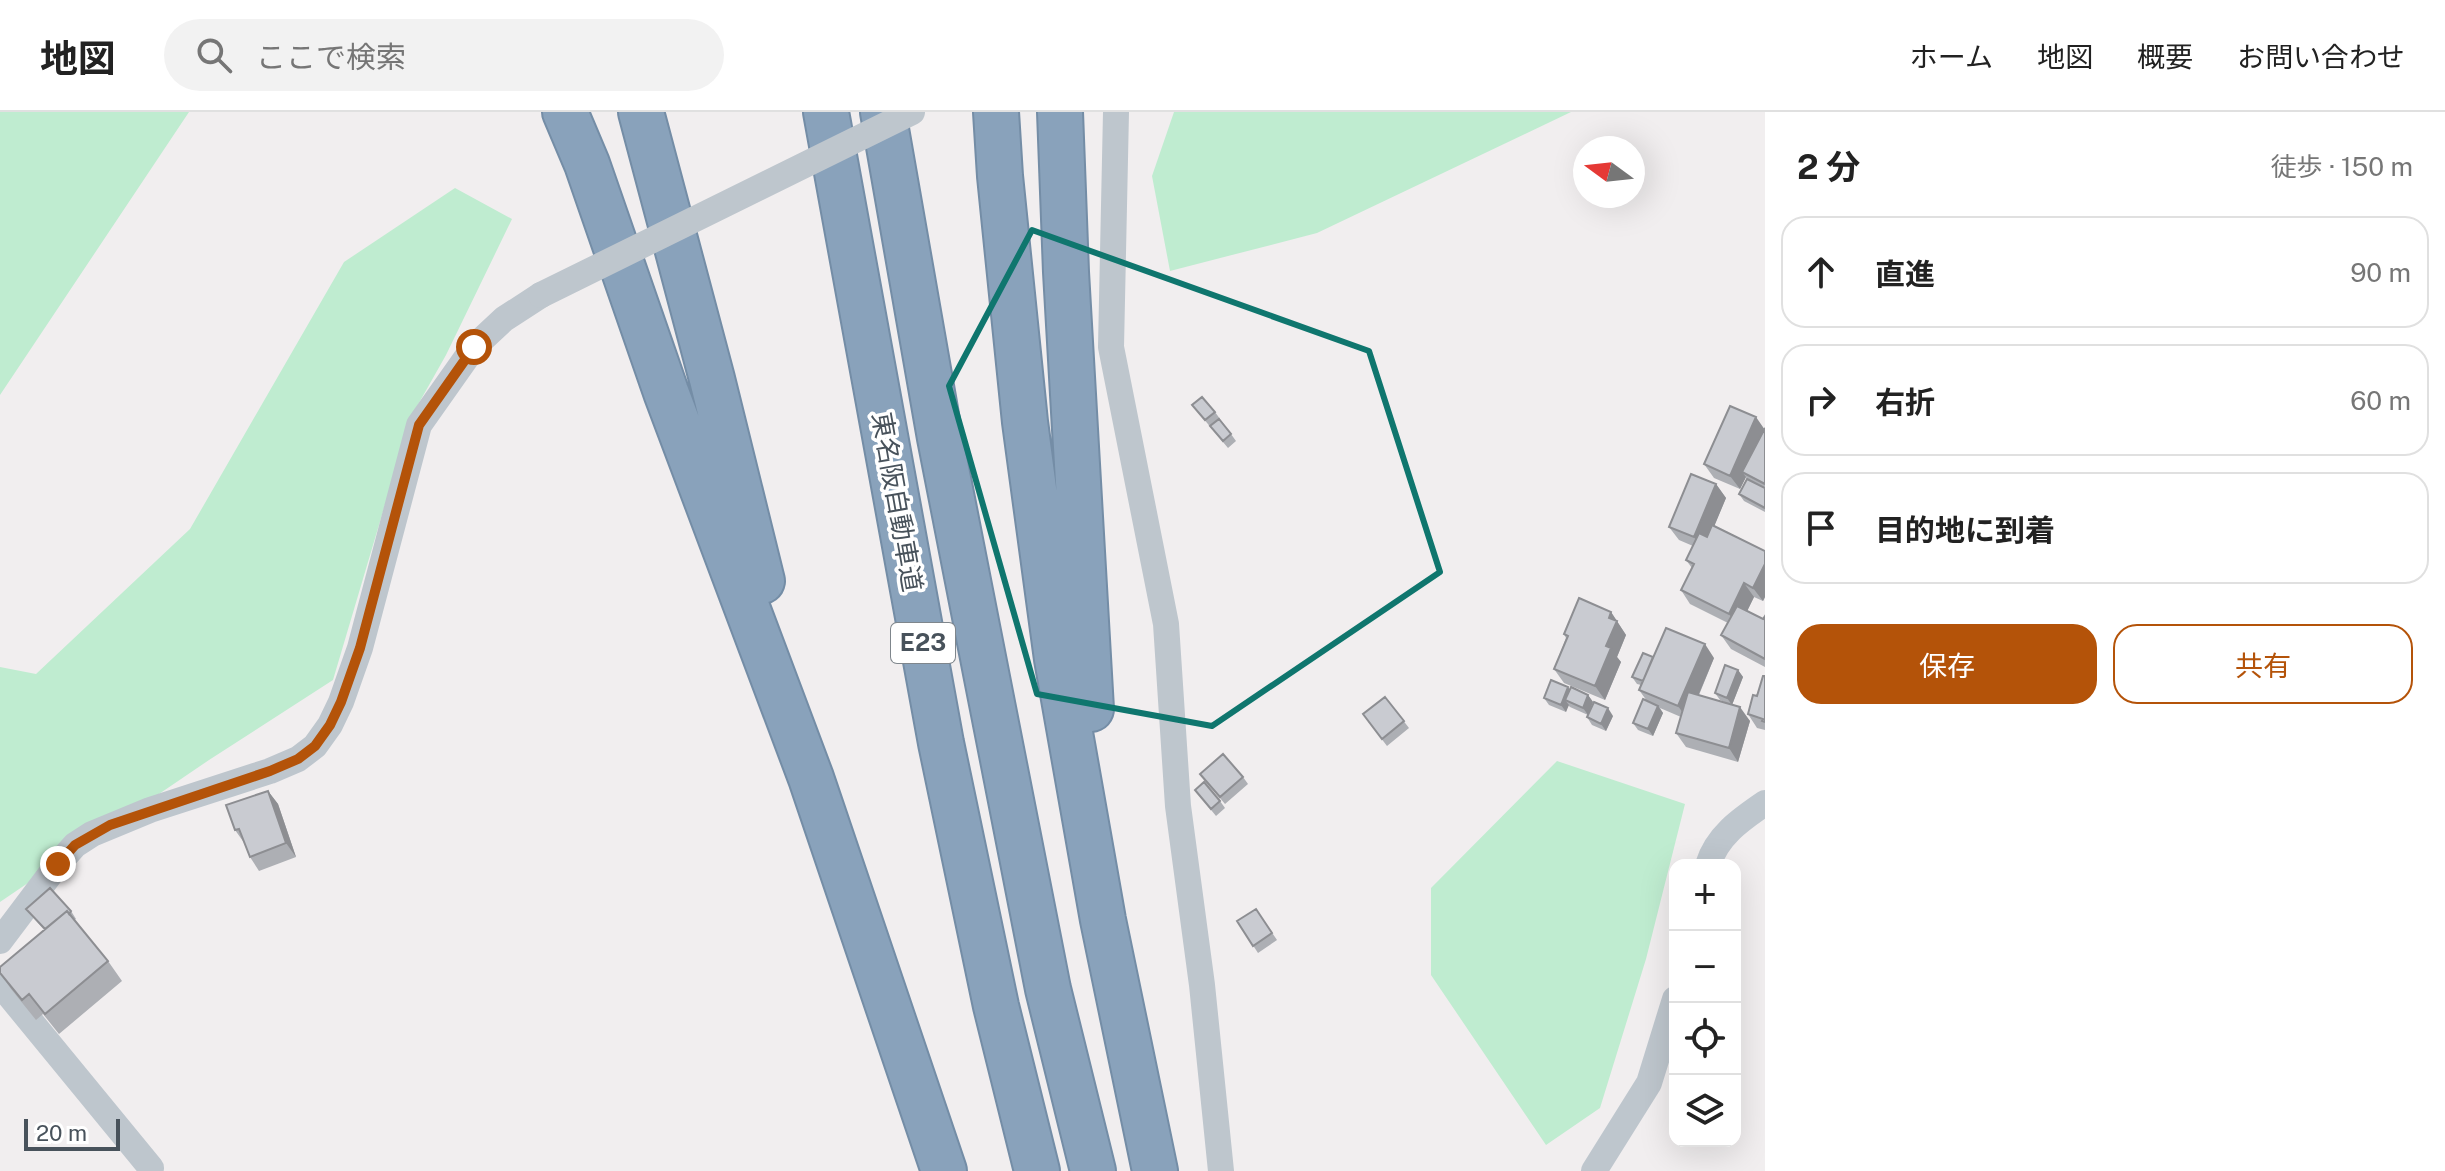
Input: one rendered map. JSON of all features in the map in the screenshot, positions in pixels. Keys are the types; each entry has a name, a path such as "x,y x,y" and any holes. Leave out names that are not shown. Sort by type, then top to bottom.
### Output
{"highway":[{"path":"565,112 587,164 666,392 811,778 944,1171"},
{"path":"641,112 712,379 811,778"},
{"name":"東名阪自動車道","path":"826,112 941,743 996,1006 1037,1171"},
{"name":"東名阪自動車道","path":"883,112 940,438 1048,989 1093,1171"},
{"path":"996,112 1025,422 1057,659 1103,920 1155,1171"},
{"path":"1060,112 1067,302 1103,920"}],"street":[{"path":"0,941 75,845 110,825 270,771 298,759 315,746 341,702 360,648 419,425 474,347 504,319 541,295 912,112"},
{"path":"1116,112 1111,347 1166,624 1178,806 1202,985 1221,1171"},
{"path":"1710,859 1714,848 1737,822 1765,803"},
{"path":"0,984 151,1168"},
{"path":"1594,1171 1649,1083 1674,1003"}],"highlighted area":[{"path":"1032,230 1369,351 1440,572 1212,726 1037,694 949,386"}],"green space":[{"path":"0,112 189,112 0,395"},
{"path":"1174,112 1571,112 1317,233 1170,271 1152,176"},
{"path":"455,188 512,219 446,355 411,417 333,680 0,902 0,667 36,674 190,529 344,262"},
{"path":"1557,761 1685,804 1646,959 1600,1108 1546,1145 1431,975 1431,888"}],"building":[{"path":"1202,397 1215,412 1205,420 1192,405"},
{"path":"1730,406 1756,417 1730,476 1704,464"},
{"path":"1219,419 1231,434 1223,441 1210,426"},
{"path":"1765,428 1765,484 1742,472"},
{"path":"1691,474 1716,484 1694,537 1669,527"},
{"path":"1747,479 1765,488 1765,508 1739,494"},
{"path":"1712,525 1765,551 1765,564 1753,588 1744,583 1729,614 1681,590 1694,564 1686,560 1699,533 1707,537"},
{"path":"1579,598 1611,612 1609,618 1617,621 1606,646 1611,648 1595,686 1554,669"},
{"path":"1737,606 1763,619 1765,616 1765,659 1721,635"},
{"path":"1666,628 1705,644 1678,706 1639,690"},
{"path":"1643,653 1653,657 1643,681 1632,677"},
{"path":"1725,665 1738,670 1727,698 1715,693"},
{"path":"1765,676 1765,722 1748,714"},
{"path":"1551,680 1568,687 1561,705 1544,698"},
{"path":"1571,687 1588,695 1583,708 1565,700"},
{"path":"1688,692 1740,707 1729,748 1676,733"},
{"path":"1385,697 1404,721 1382,739 1363,714"},
{"path":"1643,699 1658,706 1648,729 1633,723"},
{"path":"1594,702 1608,708 1601,724 1587,717"},
{"path":"1223,754 1243,777 1220,797 1200,774"},
{"path":"1204,782 1220,801 1211,809 1195,790"},
{"path":"268,791 286,843 250,857 226,805"},
{"path":"50,888 71,911 45,929 26,909"},
{"path":"1256,909 1272,933 1253,946 1237,921"},
{"path":"67,911 108,961 45,1014 29,994 22,1000 0,973 0,967"}],"route":[{"path":"58,864 75,845 110,825 270,771 298,759 315,746 341,702 360,648 419,425 474,347"}]}
